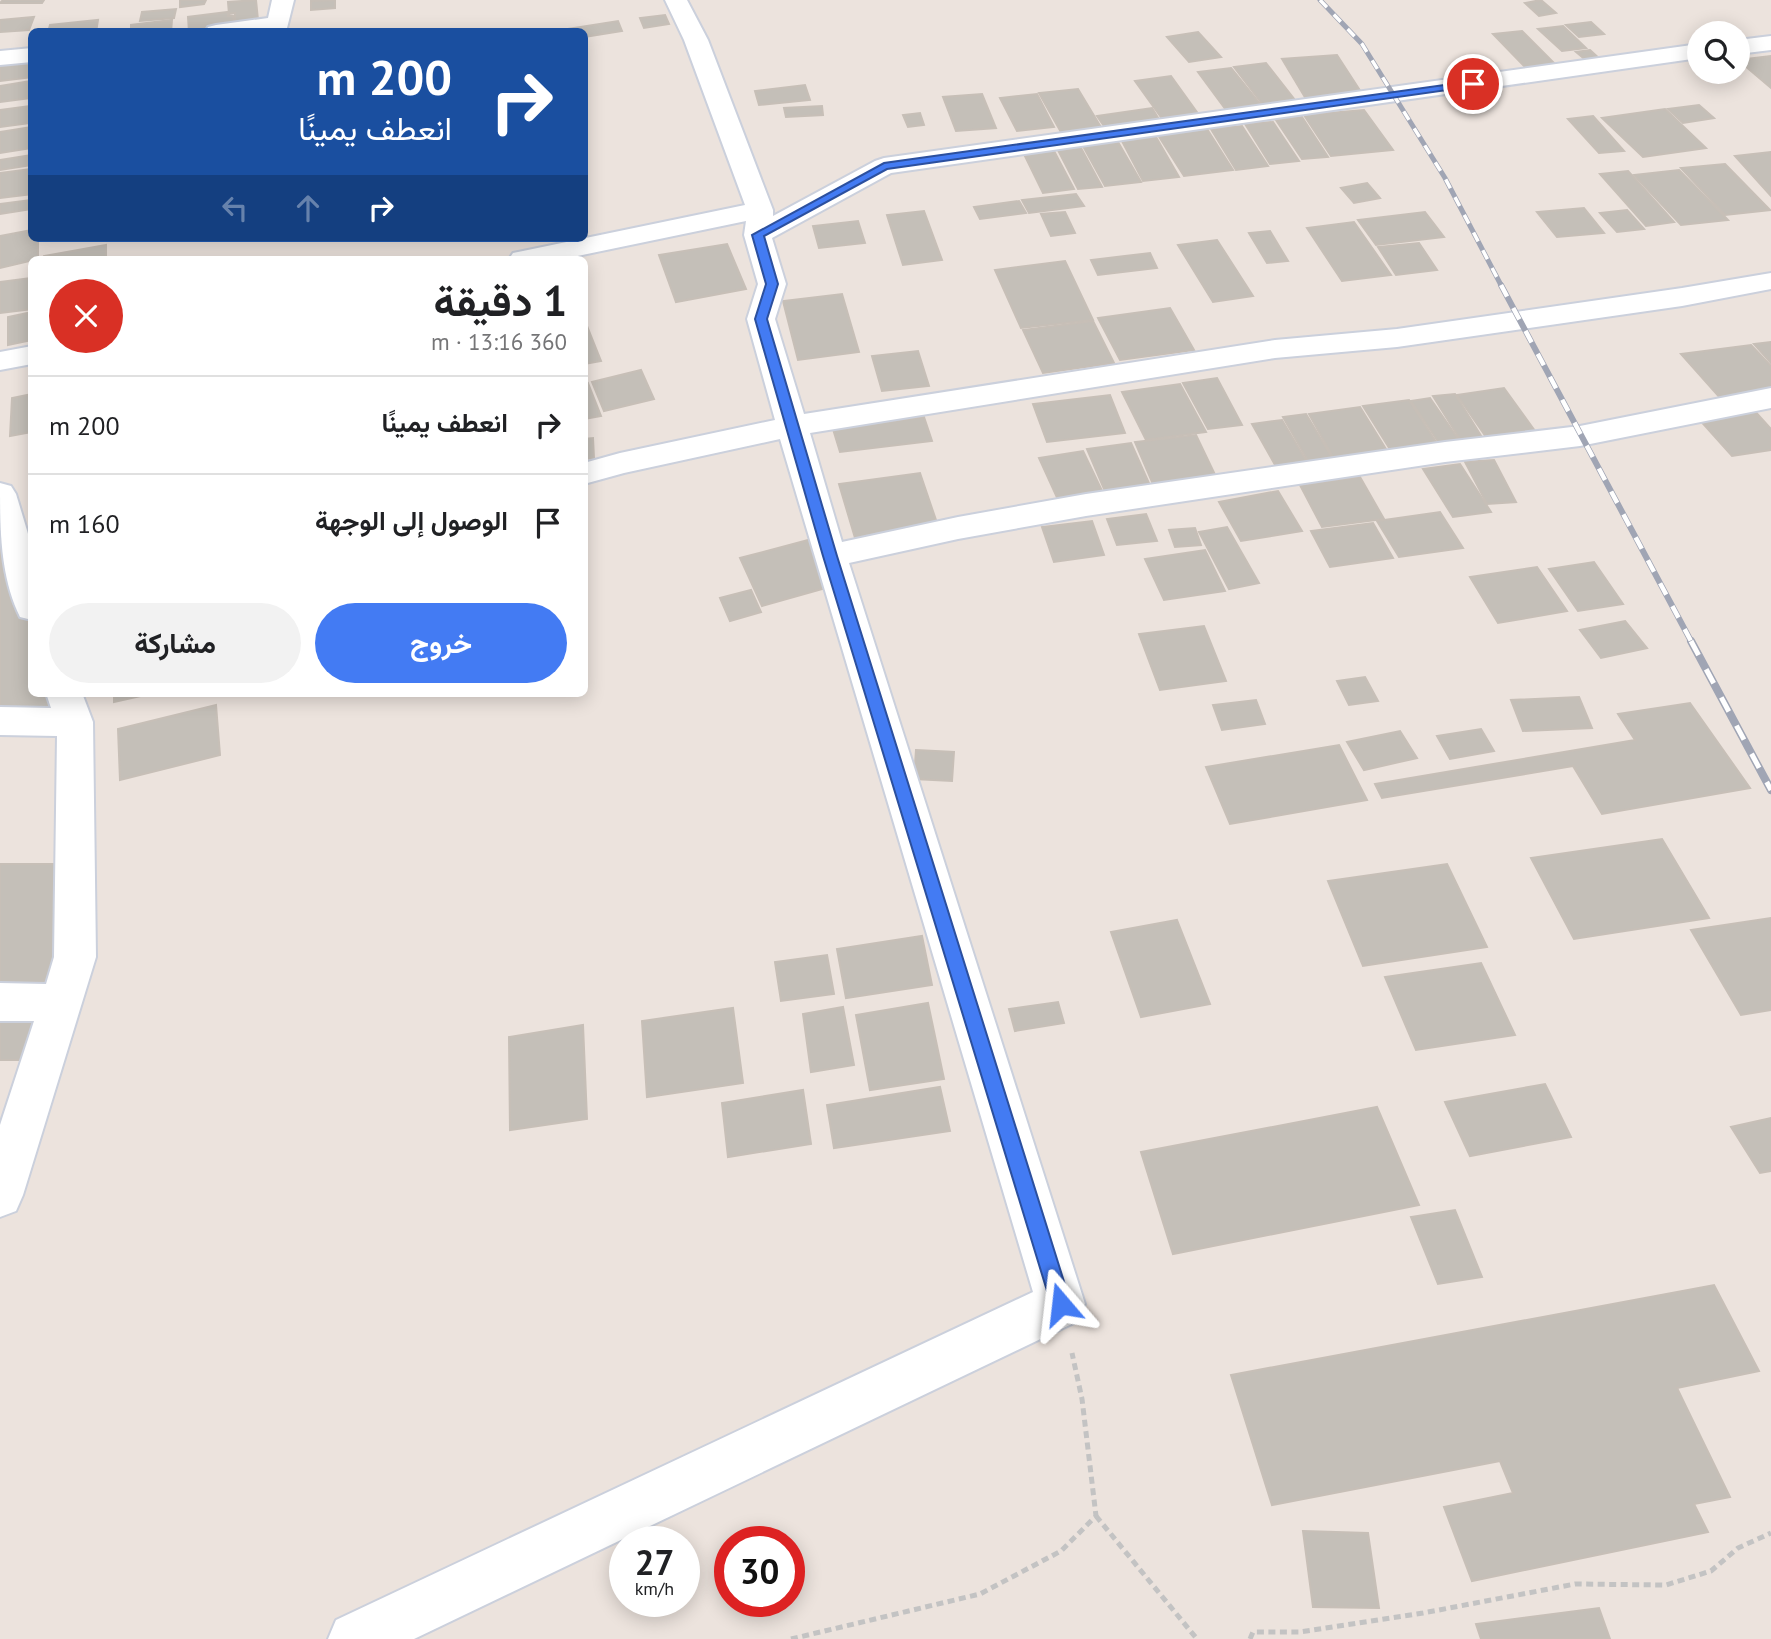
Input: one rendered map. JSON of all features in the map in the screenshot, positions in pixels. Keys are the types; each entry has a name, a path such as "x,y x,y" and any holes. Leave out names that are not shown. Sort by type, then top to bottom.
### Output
{"street":[{"path":"244,28 279,23 283,0"},
{"path":"355,1639 1061,1304 830,556 761,319 772,284 759,222 696,40 676,0"},
{"path":"1750,46 1771,43"},
{"path":"542,256 759,222 884,166 1687,53"},
{"path":"0,58 28,55"},
{"path":"588,473 620,463 792,426 1275,349 1398,338 1682,297 1771,281"},
{"path":"0,361 28,356"},
{"path":"830,556 958,528 1086,505 1445,452 1580,436 1771,398"},
{"path":"1,502 28,591"},
{"path":"0,721 70,707 75,957 0,1195"},
{"path":"0,1002 59,1003"}],"path":[{"path":"1061,1304 1083,1399 1096,1516 1197,1639"},
{"path":"792,1639 980,1594 1061,1551 1096,1516"},
{"path":"1250,1639 1253,1632 1300,1632 1423,1613 1575,1584 1666,1585 1711,1572 1738,1548 1771,1533"}],"building":[{"path":"3,0 44,0 42,3 0,3"},
{"path":"180,0 206,0 204,4 180,7"},
{"path":"256,0 258,20 235,23 235,13 229,14 228,2"},
{"path":"335,0 335,8 311,10 311,1"},
{"path":"1541,0 1556,13 1539,16 1525,3"},
{"path":"176,9 174,18 140,21 142,12"},
{"path":"228,12 228,16 233,16 234,28 189,28 188,17"},
{"path":"665,15 669,24 644,28 640,18"},
{"path":"34,17 28,30 0,32 0,20"},
{"path":"98,20 97,28 49,28 50,25"},
{"path":"172,20 171,28 131,28 131,25"},
{"path":"618,21 622,31 588,36 588,28 574,28"},
{"path":"1591,22 1604,34 1579,37 1566,25"},
{"path":"1563,26 1586,48 1562,51 1538,29"},
{"path":"1522,31 1556,65 1527,69 1493,34"},
{"path":"1198,32 1221,57 1189,62 1167,37"},
{"path":"1590,50 1601,60 1588,62 1576,52"},
{"path":"1337,55 1363,95 1306,99 1282,59"},
{"path":"1771,56 1771,88 1750,70 1750,59"},
{"path":"28,62 28,78 0,81 0,66"},
{"path":"1266,63 1295,100 1263,105 1234,67"},
{"path":"1231,68 1261,105 1226,110 1198,72"},
{"path":"1171,76 1199,115 1163,120 1135,81"},
{"path":"28,81 28,98 0,102 0,86"},
{"path":"805,85 810,100 759,105 755,91"},
{"path":"1078,89 1102,129 1062,134 1039,93"},
{"path":"982,94 996,128 956,131 943,97"},
{"path":"1037,94 1054,127 1017,131 1000,98"},
{"path":"1699,105 1714,118 1683,123 1668,109"},
{"path":"28,106 28,123 0,127 0,110"},
{"path":"822,106 823,115 786,117 784,108"},
{"path":"1152,108 1160,121 1106,129 1097,116"},
{"path":"1665,109 1706,148 1643,157 1602,118"},
{"path":"1364,110 1393,150 1331,156 1304,115"},
{"path":"920,113 924,125 908,127 903,115"},
{"path":"1593,116 1624,151 1599,153 1568,119"},
{"path":"1302,117 1328,157 1302,159 1276,120"},
{"path":"1273,122 1299,161 1270,164 1245,124"},
{"path":"1242,126 1268,166 1236,170 1211,129"},
{"path":"28,128 28,149 0,153 0,132"},
{"path":"1207,129 1233,170 1184,176 1158,135"},
{"path":"1156,137 1179,177 1143,181 1122,141"},
{"path":"1118,142 1141,182 1105,186 1083,146"},
{"path":"1081,148 1102,187 1078,189 1058,150"},
{"path":"1053,149 1074,189 1043,193 1023,152"},
{"path":"1771,152 1771,196 1735,156"},
{"path":"28,156 28,166 0,170 0,160"},
{"path":"1725,164 1770,210 1725,215 1681,168"},
{"path":"28,170 28,194 0,198 0,173"},
{"path":"1679,170 1728,220 1681,225 1634,175"},
{"path":"1628,171 1674,222 1646,226 1600,174"},
{"path":"1367,183 1380,198 1354,203 1341,188"},
{"path":"1076,194 1084,206 1029,213 1022,200"},
{"path":"28,200 28,210 0,214 0,204"},
{"path":"1019,201 1026,213 980,219 974,207"},
{"path":"1584,208 1604,233 1557,237 1537,212"},
{"path":"1627,210 1644,229 1617,232 1600,213"},
{"path":"924,211 942,260 903,265 887,215"},
{"path":"1065,212 1075,233 1051,236 1041,214"},
{"path":"1425,212 1444,237 1376,245 1358,220"},
{"path":"858,221 865,243 819,248 813,226"},
{"path":"1354,222 1391,275 1342,281 1307,228"},
{"path":"28,231 28,242 38,242 38,256 28,256 28,261 0,268 0,236"},
{"path":"1270,231 1288,261 1267,263 1249,233"},
{"path":"1217,240 1253,296 1213,302 1178,245"},
{"path":"1419,243 1437,270 1396,275 1378,247"},
{"path":"727,244 746,289 676,302 659,255"},
{"path":"106,245 106,256 44,256"},
{"path":"1150,253 1157,268 1098,275 1091,260"},
{"path":"1065,261 1093,320 1021,328 995,270"},
{"path":"28,278 28,310 0,313 0,282"},
{"path":"842,294 859,352 798,360 783,301"},
{"path":"1170,308 1194,350 1120,360 1098,318"},
{"path":"28,313 28,341 8,345 8,317"},
{"path":"1093,321 1114,363 1043,373 1023,330"},
{"path":"588,328 601,361 588,363"},
{"path":"1771,342 1771,363 1754,344"},
{"path":"1751,345 1771,366 1771,392 1721,399 1681,354"},
{"path":"918,351 929,386 882,391 872,356"},
{"path":"641,370 654,399 604,411 592,382"},
{"path":"1217,378 1242,425 1208,429 1183,383"},
{"path":"588,383 601,416 588,418"},
{"path":"1180,384 1206,432 1146,440 1122,392"},
{"path":"1504,388 1535,431 1486,437 1457,395"},
{"path":"1455,394 1483,439 1461,441 1433,396"},
{"path":"28,395 28,433 10,436 12,398"},
{"path":"1110,395 1125,433 1047,442 1033,404"},
{"path":"1430,398 1461,443 1441,446 1411,401"},
{"path":"1409,400 1438,445 1391,451 1363,406"},
{"path":"1360,407 1389,454 1335,461 1309,414"},
{"path":"1752,408 1771,429 1771,450 1732,456 1697,417"},
{"path":"1306,414 1336,464 1312,468 1283,417"},
{"path":"924,417 932,441 840,452 833,429"},
{"path":"1282,420 1310,467 1279,472 1252,424"},
{"path":"1196,435 1218,481 1155,489 1135,442"},
{"path":"593,438 594,458 588,459 588,439"},
{"path":"1131,443 1152,490 1107,496 1087,449"},
{"path":"1083,451 1104,495 1059,502 1039,458"},
{"path":"1494,460 1516,502 1487,504 1465,462"},
{"path":"1460,464 1491,512 1453,517 1423,469"},
{"path":"920,473 938,526 855,538 839,484"},
{"path":"1360,477 1384,519 1322,527 1300,485"},
{"path":"1278,491 1302,531 1241,541 1219,502"},
{"path":"1440,512 1463,548 1399,557 1377,521"},
{"path":"1146,514 1157,541 1117,545 1107,519"},
{"path":"1092,521 1104,555 1054,562 1042,527"},
{"path":"1373,523 1393,558 1330,567 1311,531"},
{"path":"1227,527 1259,583 1229,589 1199,532"},
{"path":"1195,528 1201,545 1175,547 1169,530"},
{"path":"812,539 836,585 762,606 740,558"},
{"path":"0,540 28,623 28,697 52,697 57,713 0,713"},
{"path":"1205,550 1225,591 1164,600 1145,559"},
{"path":"1594,562 1623,604 1578,611 1549,569"},
{"path":"1537,567 1567,611 1498,623 1470,577"},
{"path":"751,590 761,612 730,621 720,598"},
{"path":"1625,621 1647,648 1601,658 1580,630"},
{"path":"1204,626 1226,681 1160,690 1139,634"},
{"path":"1365,677 1378,701 1349,705 1337,681"},
{"path":"114,697 136,697 114,702"},
{"path":"1579,697 1592,728 1523,731 1511,700"},
{"path":"1256,700 1265,724 1222,730 1213,705"},
{"path":"1690,703 1750,788 1602,814 1573,766 1382,798 1375,784 1635,740 1618,714"},
{"path":"216,705 220,755 120,780 118,729"},
{"path":"1481,729 1494,751 1450,759 1437,736"},
{"path":"1400,731 1417,758 1364,770 1347,742"},
{"path":"1339,745 1367,800 1230,824 1206,767"},
{"path":"916,750 954,752 952,781 914,779"},
{"path":"1662,839 1709,918 1574,939 1531,858"},
{"path":"0,864 61,864 60,952 51,985 0,985"},
{"path":"1447,864 1487,947 1363,966 1328,881"},
{"path":"1771,918 1771,1010 1741,1015 1691,930"},
{"path":"1177,920 1210,1004 1141,1017 1111,932"},
{"path":"922,936 932,985 846,998 837,949"},
{"path":"827,955 834,994 781,1001 775,962"},
{"path":"1481,963 1515,1035 1416,1050 1385,977"},
{"path":"1058,1002 1064,1023 1015,1031 1009,1009"},
{"path":"928,1003 944,1079 870,1090 856,1015"},
{"path":"0,1005 44,1006 22,1060 0,1060"},
{"path":"843,1007 854,1065 811,1072 803,1014"},
{"path":"733,1008 743,1083 647,1097 642,1021"},
{"path":"583,1025 587,1119 510,1130 509,1037"},
{"path":"1545,1084 1571,1137 1470,1156 1445,1102"},
{"path":"940,1087 950,1131 834,1148 827,1105"},
{"path":"803,1090 811,1144 728,1157 722,1103"},
{"path":"1377,1107 1419,1205 1173,1254 1141,1152"},
{"path":"1771,1118 1771,1171 1760,1173 1731,1127"},
{"path":"1455,1210 1482,1277 1438,1284 1411,1217"},
{"path":"1714,1285 1759,1371 1677,1388 1730,1497 1694,1504 1708,1532 1472,1581 1444,1507 1513,1493 1500,1461 1272,1505 1231,1375"},
{"path":"1303,1531 1368,1533 1379,1608 1313,1607"},
{"path":"1599,1608 1610,1639 1481,1639 1476,1624"}],"railway":[{"path":"1320,0 1362,44 1445,178 1502,287"},
{"path":"1501,285 1692,643"},
{"path":"1691,641 1771,790"}],"route":[{"path":"1061,1304 830,556 761,319 772,284 758,235 884,166 1473,84"}]}
